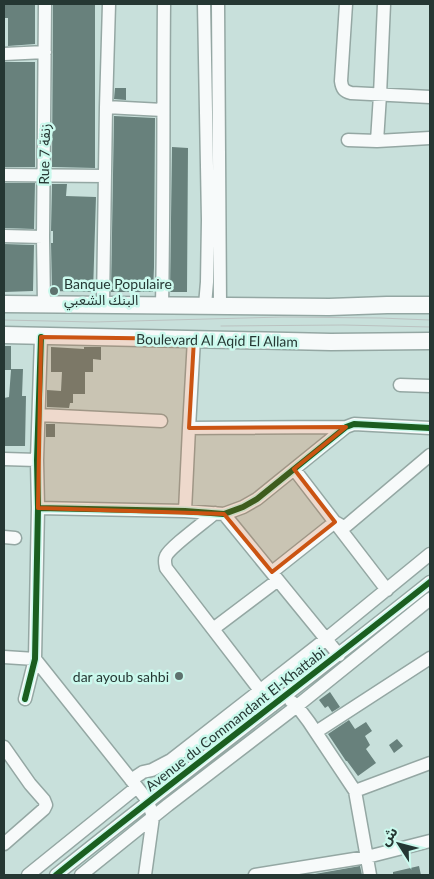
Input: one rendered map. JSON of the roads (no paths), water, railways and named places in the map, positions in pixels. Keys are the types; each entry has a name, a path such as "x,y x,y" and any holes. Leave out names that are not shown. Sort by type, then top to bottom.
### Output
{"main road":[{"path":"4,304 329,307 430,305"},
{"name":"Boulevard Al Aqid El Allam","path":"4,336 331,342 430,341"}],"street":[{"name":"Rue 7 زنقة","path":"44,304 45,4"},
{"path":"103,304 109,4"},
{"path":"162,305 164,4"},
{"path":"204,4 208,212 207,282 212,306"},
{"path":"212,306 218,4"},
{"path":"346,4 342,88 351,93 430,97"},
{"path":"377,141 384,4"},
{"path":"4,54 45,52"},
{"path":"106,107 163,110"},
{"path":"348,140 377,141 430,138"},
{"path":"4,175 105,176"},
{"path":"4,236 43,236"},
{"path":"25,699 35,659 41,337"},
{"path":"185,511 194,339"},
{"path":"400,385 430,386"},
{"path":"39,415 161,421"},
{"path":"38,508 220,513 243,507 257,499 346,427 354,424 430,428"},
{"path":"189,428 346,427"},
{"path":"335,522 346,526 430,455"},
{"path":"4,459 38,460"},
{"path":"294,469 387,590"},
{"path":"220,513 339,654"},
{"path":"220,513 171,550 165,558 166,568 272,706"},
{"path":"213,629 335,522"},
{"path":"28,875 134,783 143,772 152,770 171,760 326,639 430,554"},
{"name":"Avenue du Commandant El-Khattabi","path":"56,875 148,801 430,582"},
{"name":"Avenue du Commandant El-Khattabi","path":"81,875 220,764 428,605"},
{"path":"4,657 35,659 148,801 153,817 145,875"},
{"path":"316,732 430,658"},
{"path":"285,696 297,706 355,791 370,875"},
{"path":"4,747 46,805 44,809 4,844"},
{"path":"355,791 430,763"},
{"path":"255,875 292,872 367,857 430,841"}],"tram line":[{"path":"4,320 94,322 283,317 430,320"},
{"path":"221,326 343,325 430,327"}],"place":[{"name":"Banque Populaire البنك الشعبي","path":"54,291"},
{"name":"dar ayoub sahbi","path":"179,676"}]}
